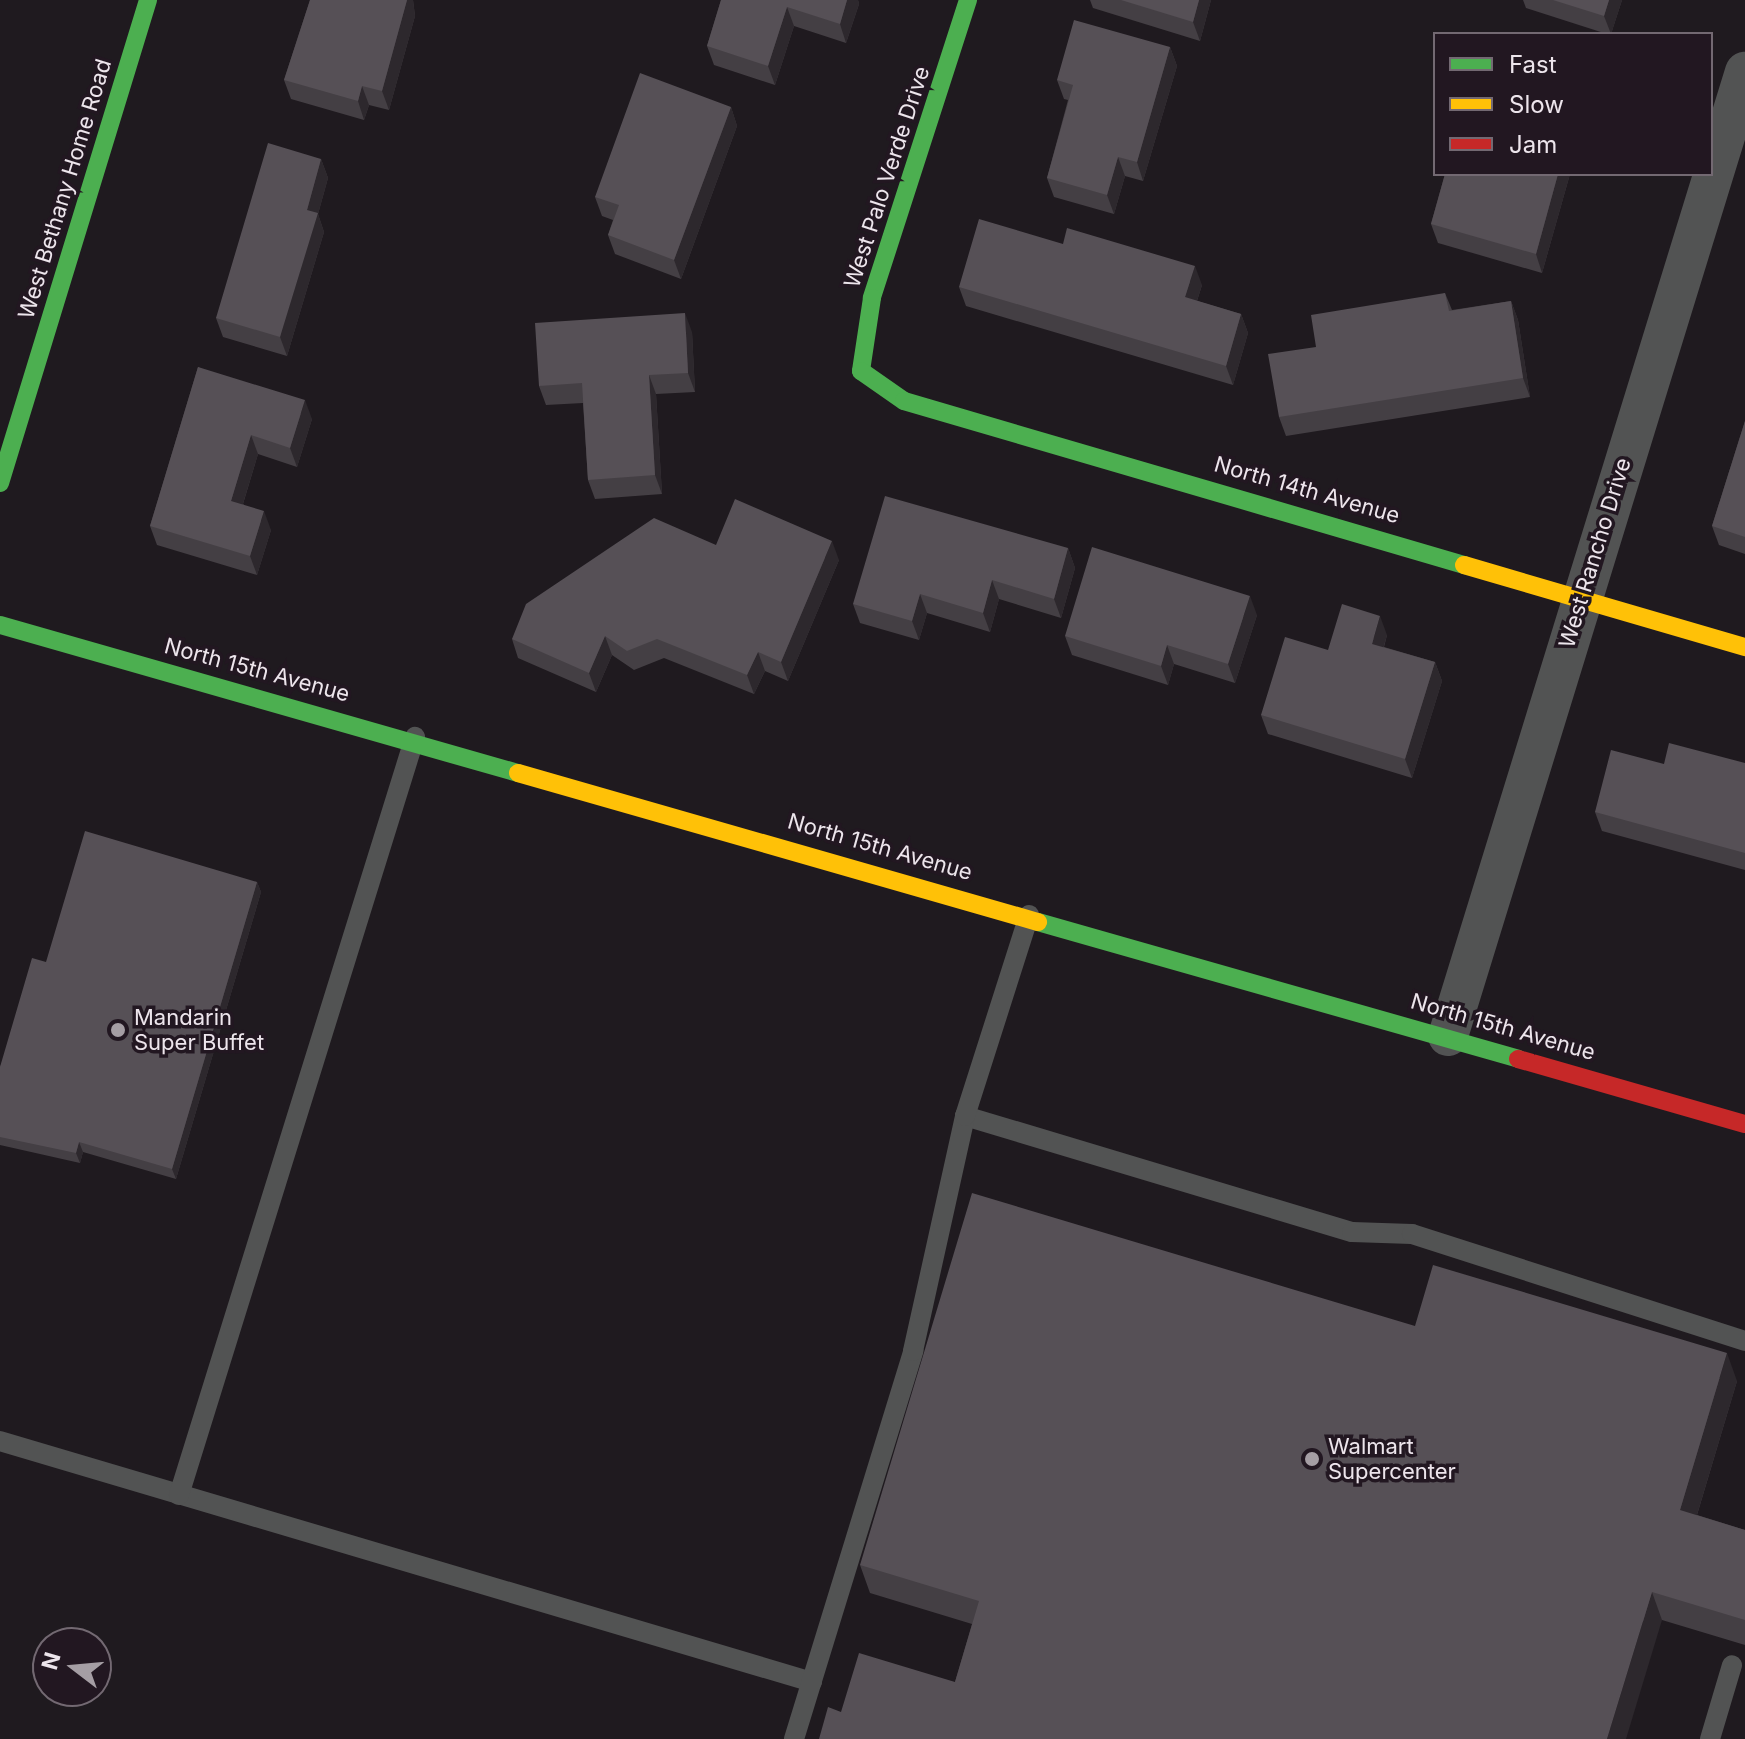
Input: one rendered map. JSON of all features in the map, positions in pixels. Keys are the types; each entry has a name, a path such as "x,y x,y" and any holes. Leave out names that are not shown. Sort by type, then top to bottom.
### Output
{"street":[{"name":"West Bethany Home Road","path":"0,483 148,0"},
{"name":"West Palo Verde Drive","path":"861,371 872,298 968,0"},
{"name":"West Rancho Drive","path":"1713,175 1745,72"},
{"name":"West Rancho Drive","path":"1448,1036 1713,176"},
{"name":"North 14th Avenue","path":"861,371 904,401 1582,596 1745,647"},
{"name":"North 15th Avenue","path":"0,625 415,737 1745,1124"}],"lane":[{"path":"179,1495 415,737"},
{"path":"794,1739 913,1351 965,1116 1029,915"},
{"path":"965,1116 1352,1232 1412,1234 1745,1341"},
{"path":"0,1441 812,1682"},
{"path":"1710,1739 1732,1665"}],"building":[{"path":"310,0 407,0 382,91 362,86 358,101 284,80"},
{"path":"721,0 847,0 840,24 787,7 768,66 707,46"},
{"path":"1121,0 1199,0 1193,22"},
{"path":"1553,0 1609,0 1604,16"},
{"path":"1074,20 1170,47 1137,162 1118,157 1107,195 1047,178 1073,85 1057,80"},
{"path":"640,73 731,107 674,260 608,235 619,205 595,197"},
{"path":"268,143 321,159 307,210 318,213 280,337 216,318"},
{"path":"1444,176 1557,176 1536,254 1431,224"},
{"path":"979,219 1063,244 1067,228 1195,266 1185,297 1241,314 1226,366 959,287"},
{"path":"1445,293 1449,311 1511,301 1523,378 1279,417 1268,354 1316,347 1311,315"},
{"path":"685,313 688,373 649,375 655,475 588,480 582,383 539,386 535,323"},
{"path":"198,367 305,400 290,448 251,435 231,501 264,511 250,556 150,526"},
{"path":"1745,421 1745,537 1712,526"},
{"path":"885,496 1068,548 1054,599 992,580 983,613 920,594 912,621 853,604"},
{"path":"735,499 832,541 781,662 758,652 747,675 657,639 627,651 605,636 589,673 512,639 526,604 654,518 716,545"},
{"path":"1092,547 1250,596 1228,664 1167,645 1161,666 1065,636"},
{"path":"1342,604 1380,616 1372,644 1435,662 1405,759 1261,715 1285,637 1328,650"},
{"path":"1669,743 1745,763 1745,853 1595,812 1611,750 1664,764"},
{"name":"Mandarin Super Buffet","path":"85,831 257,882 172,1169 79,1142 76,1153 0,1137 0,1067 32,958 46,962"},
{"name":"Walmart Supercenter","path":"972,1193 1415,1326 1433,1265 1727,1353 1680,1510 1745,1530 1745,1620 1652,1592 1607,1739 819,1739 828,1707 841,1712 859,1653 955,1682 979,1601 860,1565"}],"traffic: fast":[{"path":"0,483 148,0"},
{"path":"968,0 872,298 861,371 904,401 1464,565"},
{"path":"0,625 518,773"},
{"path":"1038,922 1518,1059"}],"traffic: slow":[{"path":"1464,565 1745,647"},
{"path":"518,773 1038,922"}],"traffic: jam":[{"path":"1518,1059 1745,1124"}],"place":[{"name":"Mandarin Super Buffet","path":"118,1030"},
{"name":"Walmart Supercenter","path":"1312,1459"}]}
